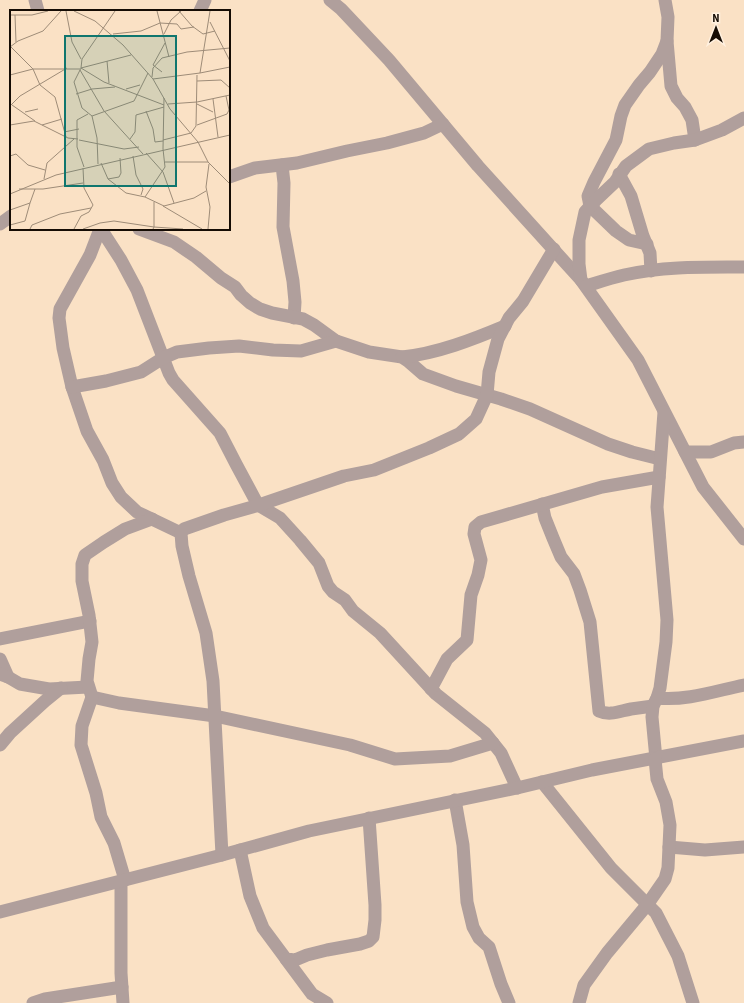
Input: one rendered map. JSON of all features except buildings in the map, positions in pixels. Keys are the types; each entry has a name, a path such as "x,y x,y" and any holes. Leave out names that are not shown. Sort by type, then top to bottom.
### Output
{"street":[{"path":"35,0 38,10"},
{"path":"200,10 205,0"},
{"path":"330,0 341,9 389,60 478,166 584,283 638,360 703,487 744,539"},
{"path":"665,0 668,17 667,42 671,86 677,98 685,107 692,120 695,140"},
{"path":"646,244 629,240 616,231 590,206 588,196 616,140 625,104 638,85 650,72 662,54 667,42"},
{"path":"584,283 579,264 579,240 585,212 615,182 619,174 626,166 649,149 695,140 722,130 744,118"},
{"path":"230,177 255,168 297,163 347,151 388,144 424,133 443,124"},
{"path":"282,165 284,183 283,227 293,281 295,302 294,318"},
{"path":"619,174 632,196 650,253 651,270"},
{"path":"0,217 10,216"},
{"path":"0,224 10,217"},
{"path":"101,230 90,255 60,309 59,318 63,348 72,386 87,431 103,460 112,483 121,497 137,512 181,533"},
{"path":"102,230 121,260 137,290 163,358 174,380 220,433 258,505 280,518 315,557 328,586 333,592 345,600 354,612 380,633 436,694 485,733 501,753 517,788"},
{"path":"142,230 179,245 235,287 250,303 260,309 303,319 336,341 369,352 402,357 424,354 505,326"},
{"path":"222,855 213,680 206,633 189,576 182,546 181,533 184,529 224,515 344,476 374,470 459,434 476,419 487,396 488,372 498,339 509,318 523,301 554,249"},
{"path":"584,283 651,270 744,267"},
{"path":"72,386 106,381 141,372 163,358 177,352 193,349 239,346 273,350 301,351 336,341"},
{"path":"402,357 423,374 530,409 608,444 660,459"},
{"path":"578,1003 584,986 607,953 647,905 665,879 668,868 670,825 666,802 657,779 652,717 666,642 667,620 657,507 664,412"},
{"path":"685,452 711,452 734,443 744,442"},
{"path":"431,688 446,659 467,640 471,595 478,575 481,560 474,534 475,527 480,522 602,487 659,477"},
{"path":"542,504 552,538 561,557 574,574 590,622 599,711 604,713 613,713 655,702 695,697 744,685"},
{"path":"123,1003 123,880 114,843 101,817 96,793 81,745 82,726 90,692 87,680 92,642 90,621 82,581 82,564 85,555 125,529 152,519"},
{"path":"0,639 90,621"},
{"path":"0,659 4,676 20,684 49,689 61,688 90,692 119,702 215,716 350,745 394,759 450,756 493,743"},
{"path":"0,745 10,733 44,701 61,688"},
{"path":"0,912 309,831 517,788 592,770 744,741"},
{"path":"542,782 611,868 656,913 678,956 693,1003"},
{"path":"455,800 463,845 467,902 473,927 479,938 489,947 509,1003"},
{"path":"286,959 295,960 327,950 360,944 369,941 373,937 375,905 369,818"},
{"path":"669,847 705,850 744,847"},
{"path":"240,850 250,896 263,928 312,994 327,1003"},
{"path":"33,1003 45,998 122,987"}]}
